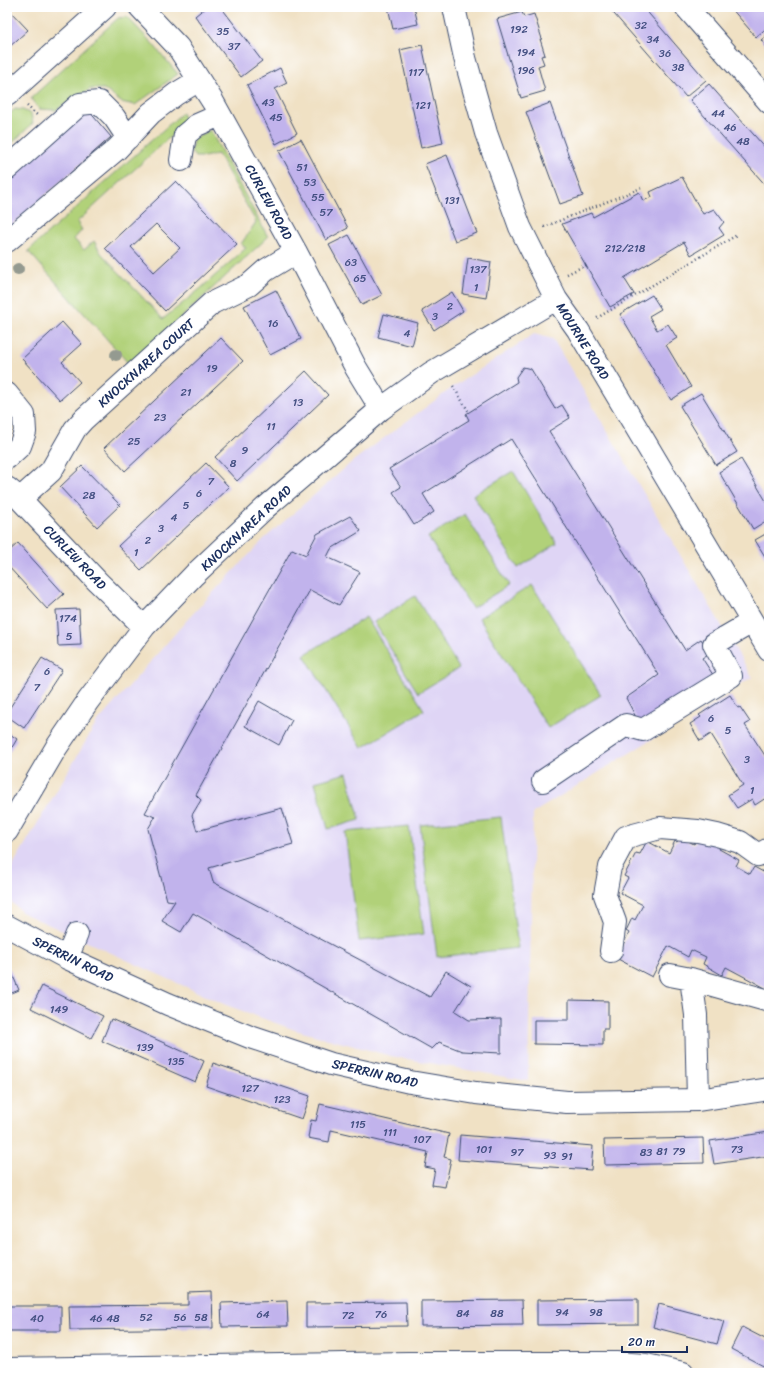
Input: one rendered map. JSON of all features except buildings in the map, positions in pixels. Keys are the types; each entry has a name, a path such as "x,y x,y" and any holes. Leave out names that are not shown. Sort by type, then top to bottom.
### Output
{"street":[{"path":"9,93 105,7"},
{"name":"CURLEW ROAD","path":"140,7 178,47 220,115 296,252 356,368 381,409"},
{"name":"MOURNE ROAD","path":"454,7 465,58 486,133 520,227 556,299 578,330 769,650"},
{"path":"686,7 769,102"},
{"path":"7,241 117,149 152,113 176,94 199,80"},
{"path":"7,169 80,104 99,102 114,117 128,138"},
{"path":"181,160 185,135 197,125 220,115"},
{"name":"KNOCKNAREA COURT","path":"13,494 51,471 75,429 212,303 245,287 266,270 296,252"},
{"name":"KNOCKNAREA ROAD","path":"7,831 56,748 88,701 144,626 194,575 265,508 381,409 440,367 556,299"},
{"path":"7,394 24,415 25,432 20,446 7,458"},
{"name":"CURLEW ROAD","path":"13,494 97,581 144,626"},
{"path":"543,781 626,725 643,730 731,676 714,644 752,622"},
{"path":"611,951 615,922 605,895 610,867 626,837 660,828 698,831 740,842 765,856"},
{"name":"SPERRIN ROAD","path":"7,926 67,958 168,1004 250,1037 331,1064 410,1082 476,1093 567,1102 698,1100 769,1089"},
{"path":"67,958 77,934"},
{"path":"698,1100 696,1015 680,977 769,1001"},
{"path":"7,1369 141,1370 408,1363 608,1362 646,1365 683,1373"}],"path":[{"path":"9,93 51,130"},
{"path":"524,235 641,188"},
{"path":"578,330 737,235"},
{"path":"564,275 586,265"},
{"path":"440,367 469,412"}],"shaded area":[{"path":"534,334 553,339 752,677 533,813 528,1081 391,1056 295,1030 226,1005 23,913 7,898 7,875 96,724 187,620 264,539 353,461 453,387"}],"green space":[{"path":"127,17 152,43 178,74 135,105 121,102 104,89 91,89 56,110 39,109 31,98 118,18"},
{"path":"15,109 23,110 31,114 33,123 7,148 7,116"},
{"path":"182,113 184,118 181,127 77,222 82,230 74,239 84,250 94,241 101,253 163,319 200,289 246,248 241,244 256,222 218,154 195,157 191,152 193,140 210,130 268,237 130,365 28,251"},
{"path":"513,471 557,543 518,568 473,495"},
{"path":"465,514 509,585 472,608 428,537"},
{"path":"532,585 601,695 548,728 479,618"},
{"path":"415,596 459,668 418,693 374,622"},
{"path":"366,617 424,710 362,748 304,655"},
{"path":"347,773 360,820 328,829 315,782"},
{"path":"501,817 518,948 437,957 420,825"},
{"path":"409,826 424,934 359,941 345,832"}]}
